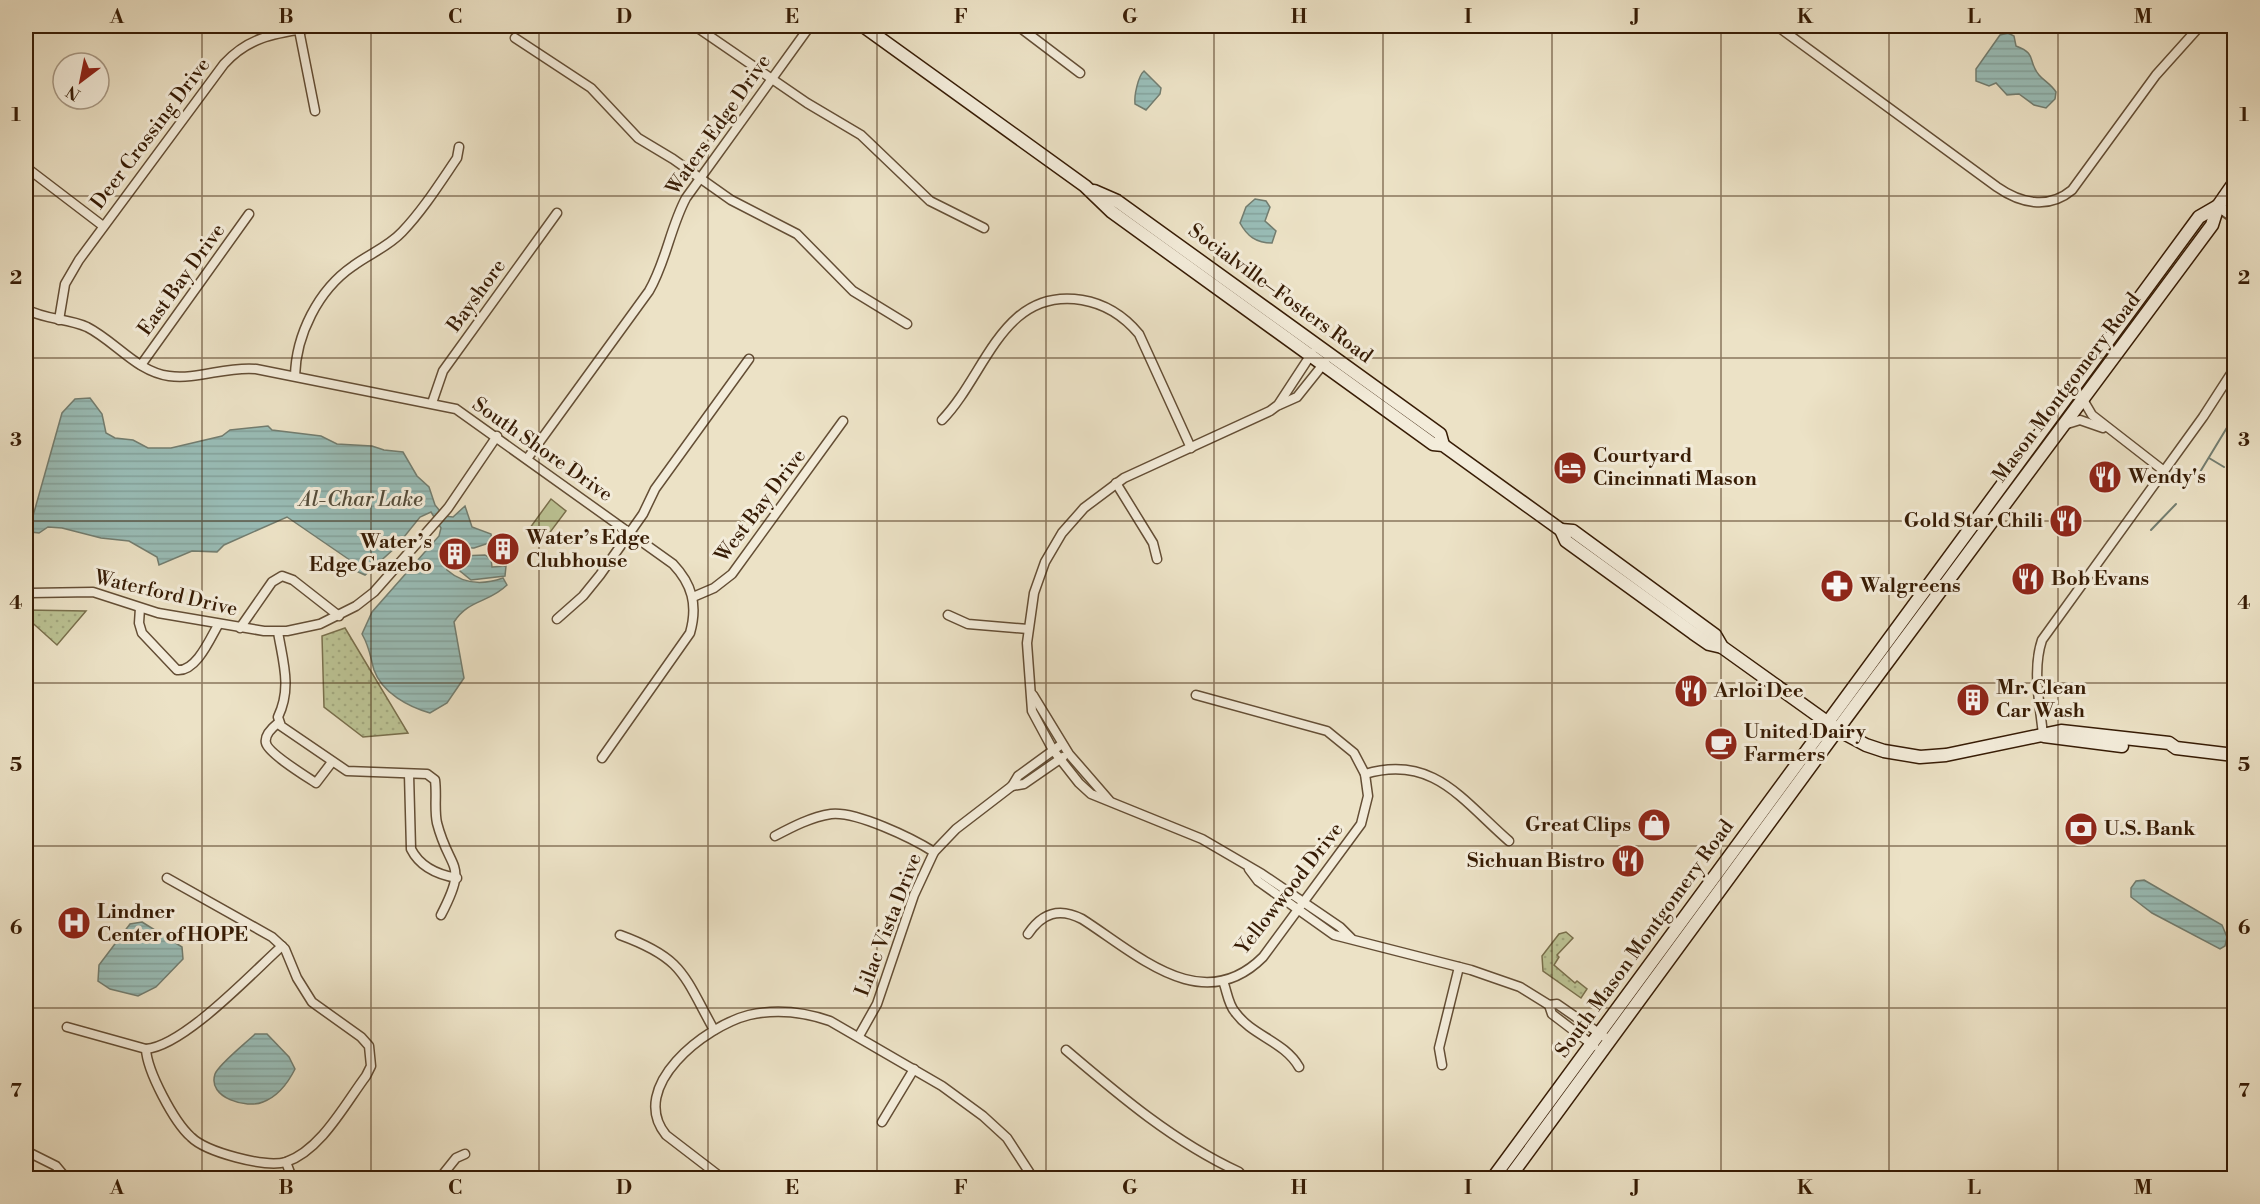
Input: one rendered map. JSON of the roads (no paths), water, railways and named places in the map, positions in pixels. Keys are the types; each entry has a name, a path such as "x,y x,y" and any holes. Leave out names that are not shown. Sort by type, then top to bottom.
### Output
{"main road":[{"name":"Socialville–Fosters Road","path":"863,26 1085,186 1112,212 1314,350 1433,444 1443,445 1561,530 1573,531 1715,635 1722,646 1833,726 1879,750 1920,757 1946,755 2053,732 2078,732 2169,743 2176,748 2235,755"},
{"name":"Mason Montgomery Road","path":"1833,726 1876,677 2212,225 2218,206 2235,183"},
{"name":"Mason Montgomery Road","path":"1833,726 1894,635 2199,217 2218,206"},
{"name":"South Mason Montgomery Road","path":"1493,1179 1600,1042 1833,726"},
{"name":"South Mason Montgomery Road","path":"1509,1179 1600,1042"}],"street":[{"name":"Deer Crossing Drive","path":"59,320 70,274 103,226 236,51 255,40 322,26"},
{"path":"695,26 717,44 772,78 807,104 861,135 930,201 984,228"},
{"name":"Waters Edge Drive","path":"527,459 649,291 663,261 678,213 700,178 810,26"},
{"path":"1018,26 1080,73"},
{"path":"1777,26 1997,187 2019,200 2031,202 2054,200 2072,190 2156,75 2200,26"},
{"path":"299,30 315,111"},
{"path":"515,38 591,88 638,138 731,200 797,234 853,291 907,324"},
{"path":"295,376 301,336 314,310 342,274 385,246 402,231 457,158 459,147"},
{"path":"27,168 103,226"},
{"path":"2218,206 2235,217"},
{"name":"Bayshore","path":"432,403 443,371 557,213"},
{"name":"East Bay Drive","path":"141,364 249,214"},
{"path":"942,420 965,394 999,335 1014,319 1044,302 1077,299 1110,309 1128,322 1139,334 1191,448"},
{"name":"South Shore Drive","path":"26,309 84,326 160,374 171,376 244,368 432,403 466,414 681,572 693,597"},
{"path":"1278,405 1314,350"},
{"path":"557,619 584,596 630,533 655,489 749,358"},
{"path":"1327,360 1297,397 1278,405 1254,421 1116,483 1084,508 1053,547 1034,593 1028,629 1032,711 1060,760 1091,794 1202,839 1263,874 1300,907 1340,927 1351,938 1459,967 1520,987 1549,1005 1557,1004 1600,1042"},
{"path":"2043,735 2037,675 2042,640 2235,369"},
{"path":"2082,398 2090,414 2164,471"},
{"path":"2063,425 2080,420 2109,430"},
{"name":"West Bay Drive","path":"693,597 714,588 732,574 843,421"},
{"name":"Waterford Drive","path":"30,592 93,592 140,608 218,625 278,632 304,629 339,616 374,591 447,508 496,436"},
{"path":"1116,483 1153,543 1157,559"},
{"path":"240,628 272,582 282,576 293,580 339,616"},
{"path":"602,758 684,643 693,621 693,597"},
{"path":"140,608 139,623 142,633 177,670 183,670 192,664 218,625"},
{"path":"948,615 968,624 1028,629"},
{"path":"278,632 287,690 278,723 266,738 266,743 273,752 316,783 332,762"},
{"path":"1033,695 1062,744 1109,800"},
{"path":"1196,695 1327,731 1354,753 1365,774 1400,767 1423,772 1443,783 1509,841"},
{"path":"278,723 332,762 353,773 427,774 435,780 436,820 457,878 441,915"},
{"name":"Lilac Vista Drive","path":"859,1035 884,988 914,895 934,852 956,829 1012,786 1018,776 1062,744"},
{"name":"Lilac Vista Drive","path":"1012,786 1024,784 1069,753"},
{"path":"409,774 411,849 417,859 431,870 457,878"},
{"name":"Yellowwood Drive","path":"1028,934 1046,915 1067,913 1082,919 1174,976 1196,983 1223,981 1241,975 1255,965 1361,824 1368,796 1365,774"},
{"path":"775,836 822,816 839,814 898,834 934,852"},
{"path":"146,1049 146,1062 180,1125 191,1138 207,1148 266,1164 286,1162 312,1146 366,1076 371,1056 369,1046 361,1037 312,1002 304,992 291,960 282,946 257,927 234,918 167,878"},
{"path":"620,936 647,946 671,960 685,977 714,1029"},
{"path":"66,1028 146,1049 170,1043 282,946"},
{"path":"1442,1065 1439,1048 1459,967"},
{"path":"1223,981 1235,1014 1290,1053 1299,1067"},
{"path":"722,1179 659,1127 654,1104 659,1088 682,1055 714,1029 748,1016 782,1012 815,1016 859,1035 914,1069 1000,1130 1017,1152 1033,1179"},
{"path":"1065,1050 1131,1106 1187,1144 1239,1172 1244,1179"},
{"path":"882,1122 914,1069"},
{"path":"26,1150 56,1166 66,1179"},
{"path":"440,1179 456,1158 465,1154"},
{"path":"286,1162 292,1179"}],"water":[{"path":"2008,33 2014,36 2016,46 2030,55 2035,70 2056,92 2055,99 2046,108 2034,105 2019,94 2007,95 1996,83 1989,86 1976,81 1976,69 2000,35"},
{"path":"1144,71 1161,88 1160,94 1146,110 1135,104 1137,86"},
{"path":"1255,199 1266,201 1270,207 1265,221 1276,231 1272,243 1261,242 1253,238 1240,223 1246,207"},
{"name":"Al-Char Lake","path":"90,398 102,414 106,433 115,438 133,440 148,448 171,448 222,436 230,430 268,426 272,430 321,436 337,444 372,446 403,452 417,476 429,487 435,505 444,516 453,517 465,506 472,527 491,534 492,542 474,548 454,548 448,558 447,570 460,579 474,582 488,582 503,578 507,585 466,609 454,622 464,678 447,703 430,713 397,698 383,686 378,678 362,634 372,612 439,536 441,528 431,512 420,517 396,547 365,575 356,571 357,565 287,517 224,545 217,552 192,551 159,565 157,557 129,541 101,538 62,528 48,527 39,533 31,532 31,523 62,413 75,399"},
{"path":"485,555 491,559 492,567 506,566 505,576 471,580 460,571 458,559 460,556"},
{"path":"2144,880 2222,925 2227,937 2225,946 2220,949 2152,913 2131,897 2131,888 2136,881"},
{"path":"142,922 182,947 183,959 156,987 138,996 110,989 98,981 99,965 130,924"},
{"path":"255,1034 267,1034 289,1057 295,1069 274,1096 256,1104 239,1103 222,1095 217,1089 214,1082 215,1074 227,1059"}],"waterway":[{"path":"2197,477 2234,416"},
{"path":"2209,458 2224,467"},
{"path":"2151,530 2176,504"}],"place":[{"name":"Courtyard Cincinnati Mason","path":"1570,468"},
{"name":"Wendy's","path":"2105,477"},
{"name":"Gold Star Chili","path":"2066,521"},
{"name":"Water’s Edge Clubhouse","path":"503,549"},
{"name":"Water’s Edge Gazebo","path":"455,554"},
{"name":"Bob Evans","path":"2028,579"},
{"name":"Walgreens","path":"1837,586"},
{"name":"Arloi Dee","path":"1691,691"},
{"name":"Mr. Clean Car Wash","path":"1973,700"},
{"name":"United Dairy Farmers","path":"1721,744"},
{"name":"Great Clips","path":"1654,825"},
{"name":"U.S. Bank","path":"2081,829"},
{"name":"Sichuan Bistro","path":"1628,861"},
{"name":"Lindner Center of HOPE","path":"74,923"}]}
